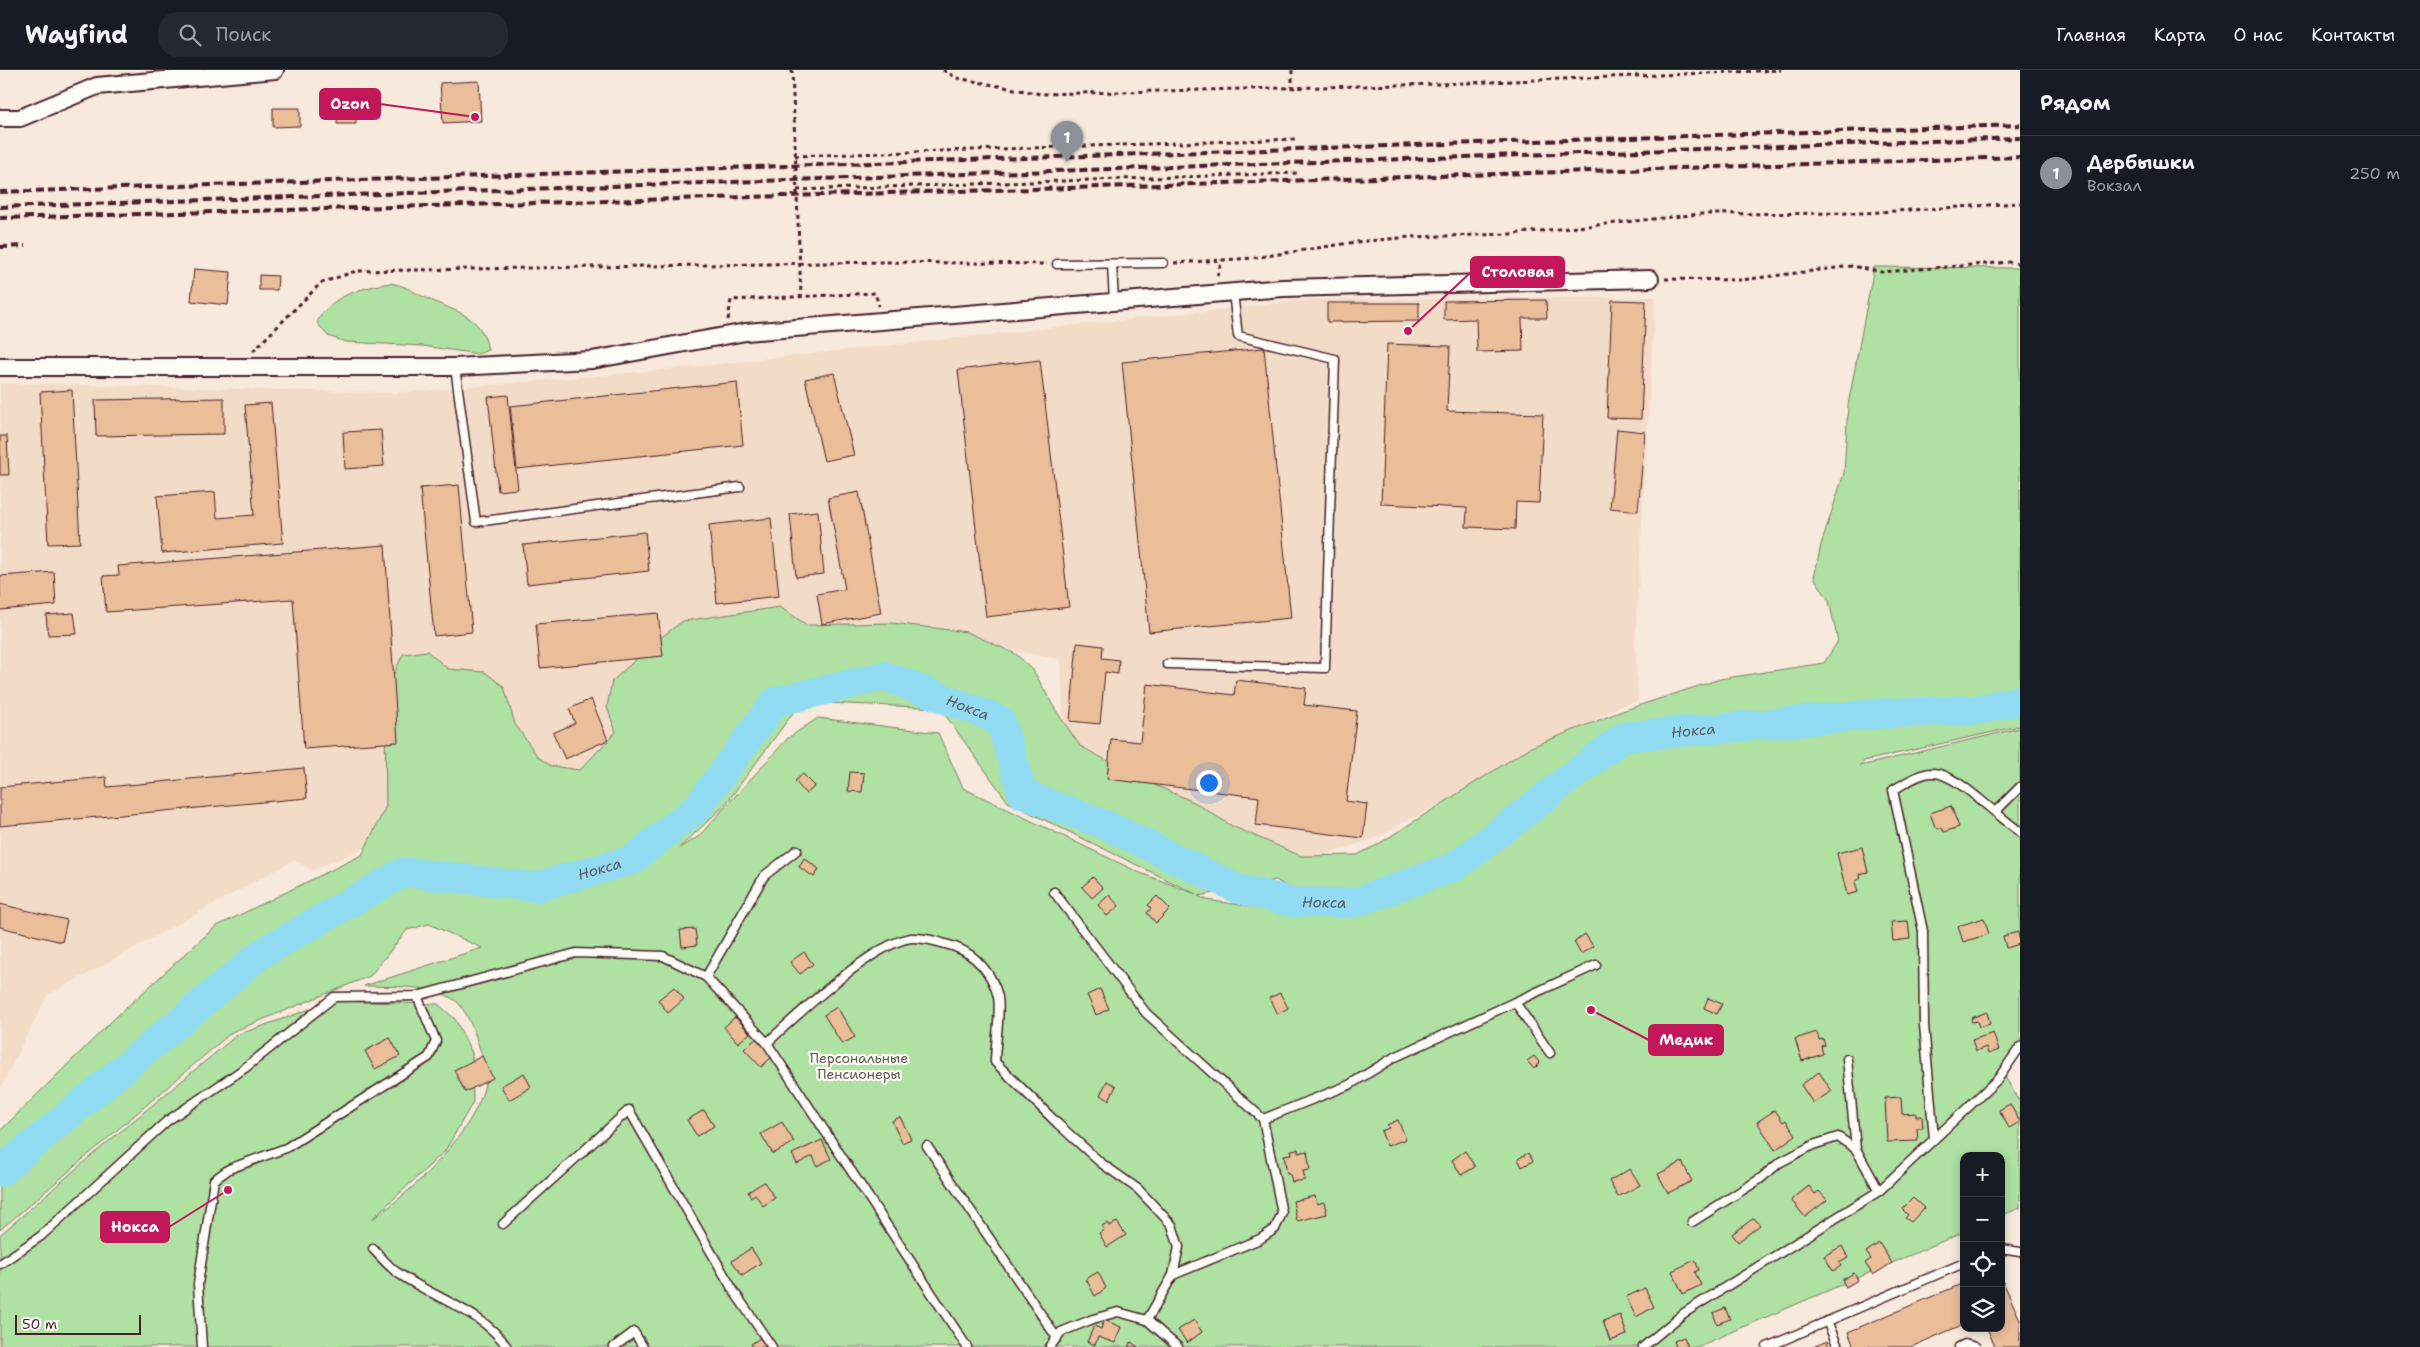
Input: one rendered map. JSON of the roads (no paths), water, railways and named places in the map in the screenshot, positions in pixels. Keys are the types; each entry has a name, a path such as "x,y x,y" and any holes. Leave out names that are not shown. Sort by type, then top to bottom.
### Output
{"street":[{"path":"0,118 20,118 97,86 275,70"},
{"path":"0,367 455,367 592,360 746,332 1283,288 1650,279"}],"lane":[{"path":"1057,264 1163,264"},
{"path":"1112,264 1114,302"},
{"path":"1167,664 1325,668 1335,359 1238,336 1233,292"},
{"path":"455,367 476,522 740,487"},
{"path":"1934,1140 1924,1025 1923,931 1892,790 1913,779 1933,773 1961,784 2020,832"},
{"path":"1995,812 2020,787"},
{"path":"706,977 764,876 796,850"},
{"path":"1054,892 1146,1012 1263,1119 1282,1212 1275,1229 1260,1239 1173,1275"},
{"path":"767,1042 819,996 877,952 910,938 935,940 964,950 987,969 998,998 995,1062 1101,1163 1138,1189 1172,1225 1179,1247 1173,1275 1147,1320"},
{"path":"0,1264 41,1236 167,1121 245,1068 334,996 417,996 576,954 663,956 706,977 767,1042 967,1347"},
{"path":"1263,1119 1349,1085 1393,1058 1596,965"},
{"path":"202,1347 198,1284 214,1180 230,1169 286,1148 429,1056 436,1041 417,996"},
{"path":"1515,1002 1550,1054"},
{"path":"1643,1347 1684,1313 1879,1191 1998,1079 2020,1047"},
{"path":"1847,1059 1856,1149 1879,1191"},
{"path":"504,1224 630,1110 733,1290 772,1347"},
{"path":"1692,1222 1760,1179 1779,1163 1813,1145 1838,1137 1856,1149"},
{"path":"928,1146 1057,1338"},
{"path":"373,1249 398,1273 431,1291 498,1333 508,1347"},
{"path":"2005,1250 2020,1252"},
{"path":"1767,1347 1960,1265"},
{"path":"1050,1347 1061,1332 1093,1319 1118,1312 1147,1320 1178,1347"},
{"path":"1827,1321 1838,1347"},
{"path":"614,1347 634,1332 643,1347"},
{"path":"1959,1347 1965,1344 1976,1347"}],"waterway":[{"name":"Нокса","path":"0,1172 262,953 404,872 536,887 632,860 697,808 775,702 885,676 1000,720 1023,794 1106,825 1238,889 1292,902 1354,903 1456,866 1623,737 1890,713 1977,710 2020,700"}],"railway":[{"path":"0,192 2020,125"},
{"path":"0,207 2020,138"},
{"path":"0,218 1069,188 2020,157"},
{"path":"0,247 25,246"}],"place":[{"name":"Ozon","path":"475,117"},
{"name":"Дербышки","path":"1067,162"},
{"name":"Столовая","path":"1408,331"},
{"name":"Медик","path":"1591,1010"},
{"name":"Нокса","path":"228,1190"}],"park label":[{"name":"Персональные Пенсионеры","path":"859,1066"}]}
